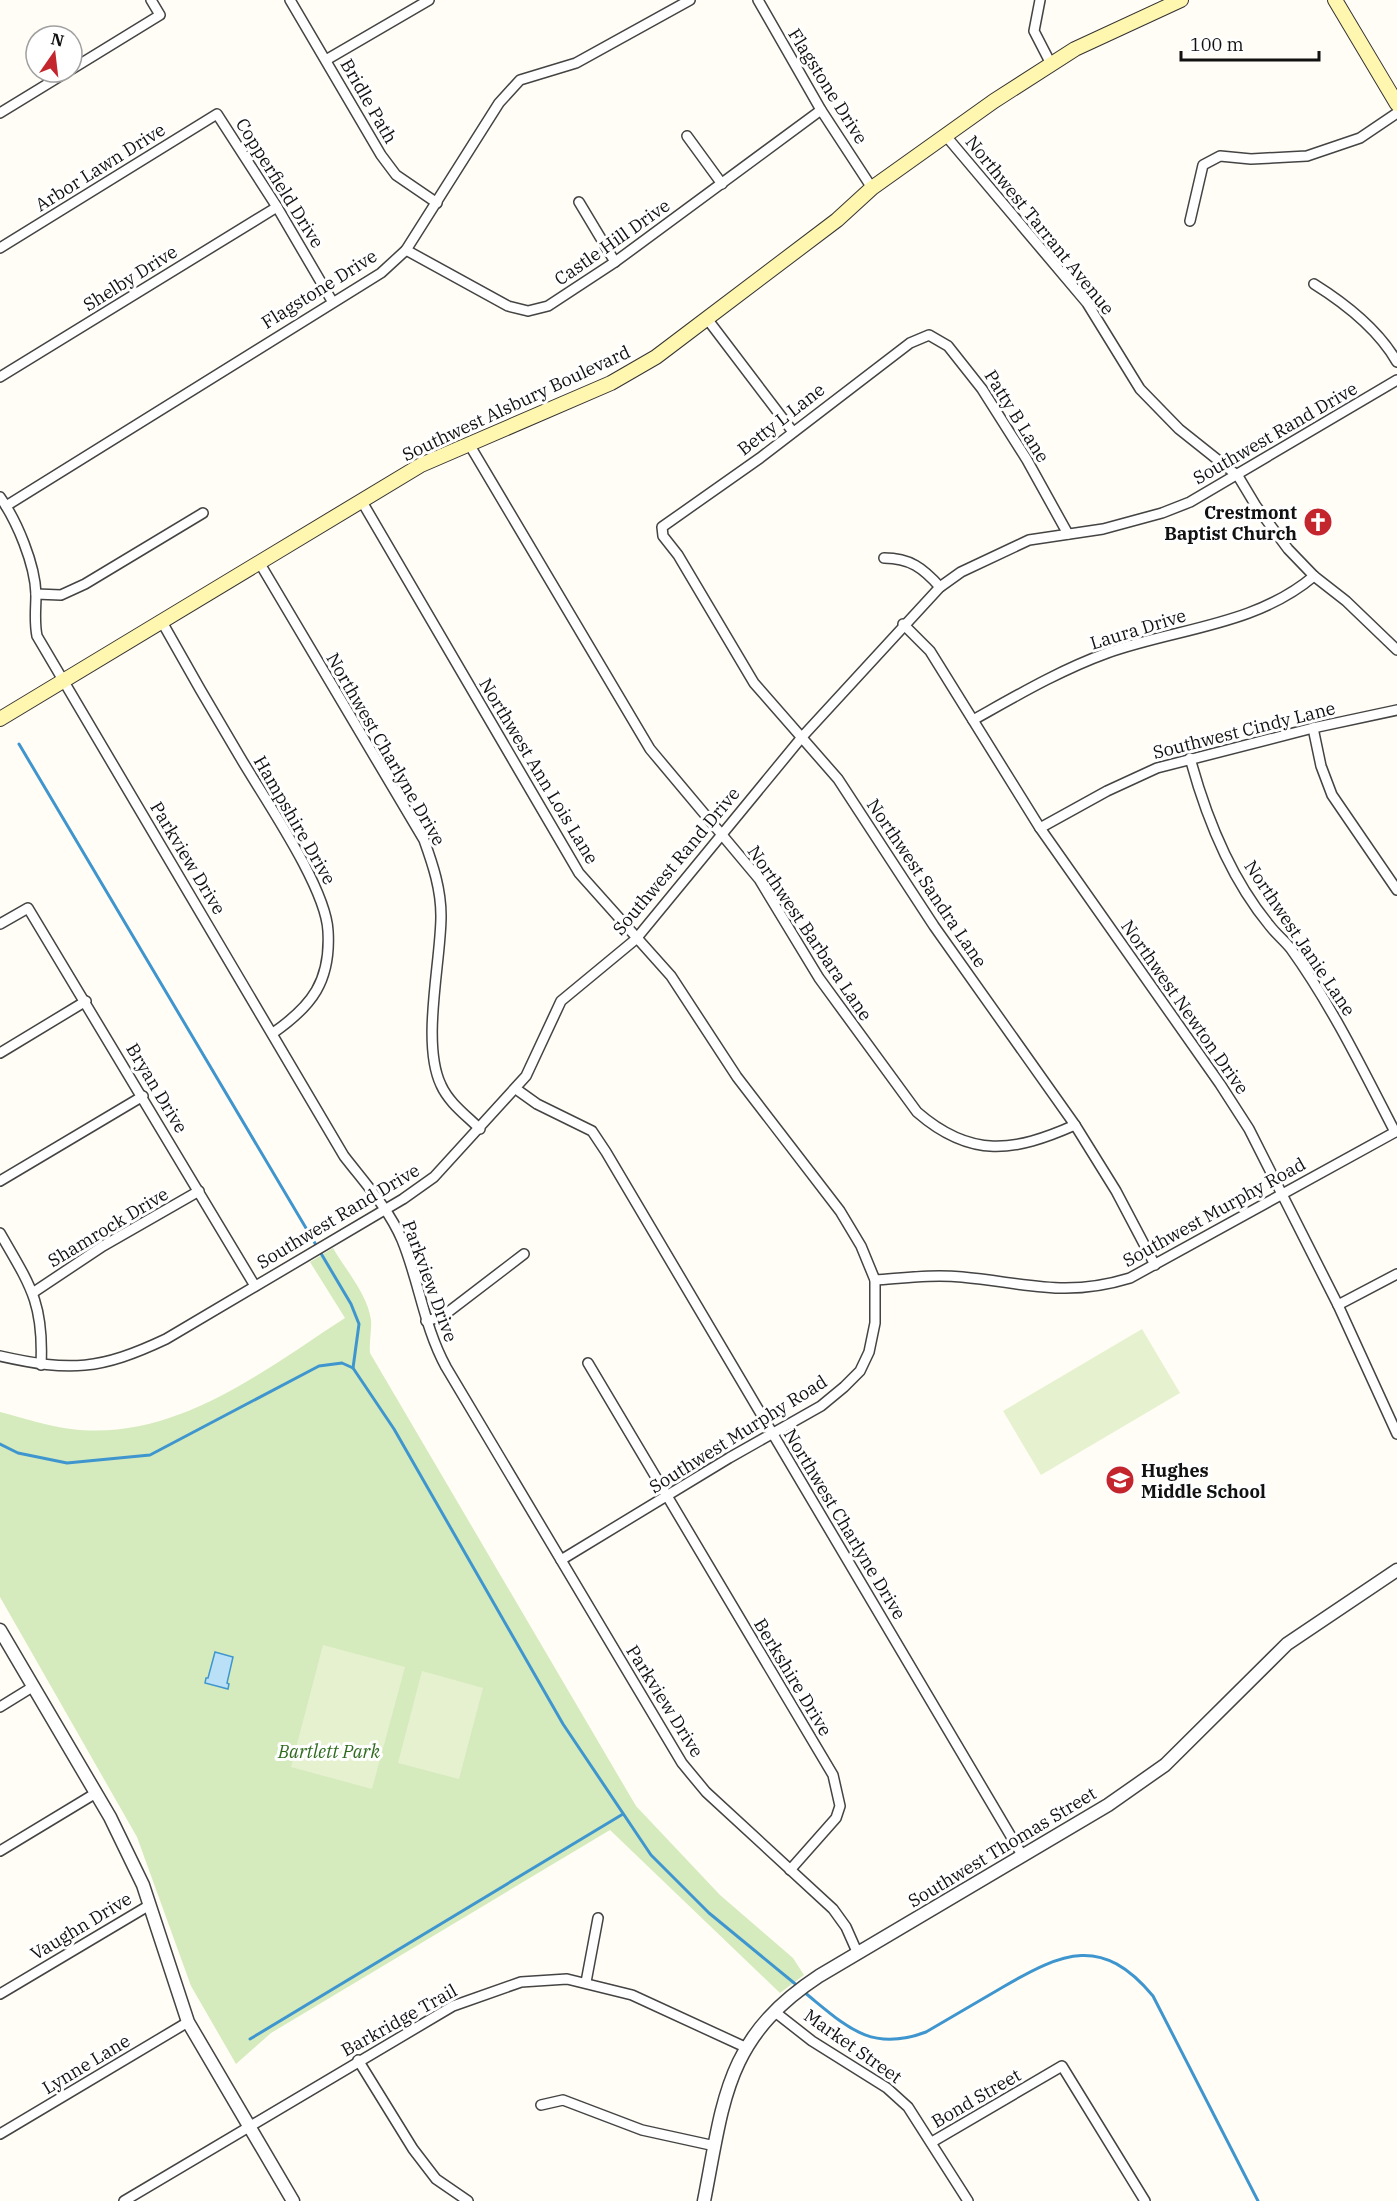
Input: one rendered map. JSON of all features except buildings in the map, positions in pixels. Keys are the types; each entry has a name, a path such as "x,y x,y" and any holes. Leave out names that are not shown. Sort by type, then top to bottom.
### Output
{"main road":[{"name":"Southwest Alsbury Boulevard","path":"0,719 421,465 611,383 656,357 708,320 837,220 872,188 1051,64 1103,35 1181,0"},
{"path":"1335,0 1397,105"}],"street":[{"path":"84,62 160,15 151,0"},
{"name":"Bridle Path","path":"290,0 391,169 396,175 437,203"},
{"path":"326,60 429,0"},
{"name":"Flagstone Drive","path":"6,506 381,273 406,250 499,103 520,80 576,63 690,0"},
{"name":"Flagstone Drive","path":"758,0 821,110 872,188"},
{"path":"1040,0 1034,30 1051,64"},
{"path":"0,113 47,84"},
{"name":"Castle Hill Drive","path":"406,250 508,306 528,311 548,306 615,262 821,110"},
{"path":"1190,221 1203,165 1211,160 1220,156 1251,159 1307,156 1360,138 1397,113"},
{"name":"Copperfield Drive","path":"217,114 278,207 332,302"},
{"name":"Arbor Lawn Drive","path":"0,248 217,114"},
{"path":"687,136 722,184"},
{"name":"Northwest Tarrant Avenue","path":"946,136 1087,303 1140,389 1179,429 1238,476 1256,506 1288,549 1314,576 1346,600 1397,650"},
{"path":"579,202 615,262"},
{"name":"Shelby Drive","path":"0,377 278,207"},
{"path":"1314,284 1341,301 1390,350 1397,362"},
{"path":"708,320 793,432"},
{"name":"Patty B Lane","path":"920,337 929,336 948,346 960,360 1027,460 1068,534"},
{"name":"Betty L Lane","path":"662,527 920,337"},
{"name":"Southwest Rand Drive","path":"0,1356 41,1365 93,1366 127,1357 166,1339 422,1187 516,1089 534,1062 561,1001 636,939 802,737 903,624 940,587 961,572 1029,540 1103,529 1162,513 1238,476 1397,380"},
{"name":"Northwest Barbara Lane","path":"469,444 650,749 759,879 819,978 917,1112 938,1130 962,1142 985,1147 1019,1145 1075,1125"},
{"name":"Parkview Drive","path":"0,497 22,540 36,594 34,619 37,636 344,1156 384,1210 403,1242 426,1321 446,1367 682,1763 706,1792 833,1909 846,1927 858,1954"},
{"name":"Northwest Ann Lois Lane","path":"361,500 579,873 671,976 738,1077 840,1212 861,1246 875,1280"},
{"path":"36,594 61,595 85,584 202,513"},
{"name":"Northwest Sandra Lane","path":"662,527 663,536 678,555 754,683 838,779 934,926 1075,1125 1116,1191 1155,1265"},
{"path":"884,558 898,558 918,565 940,587"},
{"name":"Northwest Charlyne Drive","path":"259,562 424,840 440,890 441,915 434,1016 435,1065 440,1083 450,1100 480,1129"},
{"name":"Laura Drive","path":"973,720 1051,678 1107,653 1249,614 1300,588 1314,576"},
{"name":"Hampshire Drive","path":"162,622 276,818 325,910 328,955 319,991 300,1014 273,1033"},
{"name":"Northwest Newton Drive","path":"903,624 930,651 1040,828 1220,1084 1249,1129 1338,1305 1393,1419 1397,1434"},
{"name":"Southwest Cindy Lane","path":"1040,828 1107,791 1157,768 1313,728 1397,710"},
{"path":"1313,728 1321,766 1332,795 1397,890"},
{"name":"Northwest Janie Lane","path":"1190,758 1200,795 1235,875 1269,926 1291,948 1345,1034 1396,1132"},
{"name":"Bryan Drive","path":"0,924 28,908 86,1001 255,1286"},
{"path":"0,1053 86,1001"},
{"name":"Northwest Charlyne Drive","path":"516,1089 537,1104 592,1131 1022,1856"},
{"path":"0,1181 143,1096"},
{"name":"Southwest Murphy Road","path":"561,1560 729,1458 821,1406 860,1371 869,1352 875,1323 875,1280 940,1276 1062,1290 1089,1289 1130,1278 1396,1132"},
{"name":"Shamrock Drive","path":"34,1292 103,1246 199,1191"},
{"path":"0,1233 34,1292 43,1330 41,1365"},
{"path":"426,1321 443,1316 524,1254"},
{"path":"1338,1305 1397,1274"},
{"name":"Berkshire Drive","path":"588,1363 833,1776 840,1806 836,1818 790,1870"},
{"name":"Southwest Thomas Street","path":"704,2201 729,2086 745,2047 789,1998 858,1954 1108,1805 1165,1765 1287,1644 1397,1570"},
{"path":"0,1630 96,1793 143,1885 148,1906 188,2022 293,2201"},
{"path":"0,1707 33,1686"},
{"path":"0,1851 96,1793"},
{"name":"Vaughn Drive","path":"0,1994 148,1906"},
{"path":"586,1982 598,1918"},
{"name":"Barkridge Trail","path":"124,2201 358,2060 453,2006 498,1988 521,1982 556,1980 586,1982 632,1995 745,2047"},
{"name":"Market Street","path":"775,2012 812,2041 887,2088 908,2107 968,2201"},
{"name":"Lynne Lane","path":"0,2134 188,2022"},
{"path":"358,2060 412,2149 436,2179 468,2201"},
{"name":"Bond Street","path":"932,2142 1062,2066 1145,2201"},
{"path":"541,2105 563,2100 642,2130 715,2146"}],"green space":[{"name":"Bartlett Park","path":"333,1248 361,1292 369,1311 370,1353 636,1806 720,1895 793,1958 804,1975 780,1993 610,1830 271,2033 236,2064 191,1986 137,1837 0,1597 0,1412 62,1428 109,1430 146,1425 182,1414 216,1398 250,1380 345,1318 310,1262"},
{"path":"1142,1329 1180,1393 1041,1475 1003,1411"},
{"path":"323,1645 405,1667 372,1789 291,1767"},
{"path":"422,1671 483,1688 459,1779 398,1763"}],"water":[{"path":"215,1652 233,1657 227,1683 229,1684 228,1689 205,1683"}],"waterway":[{"path":"19,744 351,1304 359,1324 353,1368"},
{"path":"0,1444 18,1453 67,1463 150,1455 319,1366 342,1363 353,1368 394,1429 563,1724 651,1855 709,1913 799,1987"},
{"path":"250,2039 623,1814"},
{"path":"804,1992 833,2016 860,2033 874,2038 906,2038 926,2032 1025,1975 1063,1958 1099,1957 1116,1964 1134,1977 1153,1996 1258,2201"}],"place":[{"name":"Crestmont Baptist Church","path":"1318,522"},
{"name":"Hughes Middle School","path":"1120,1480"}]}
